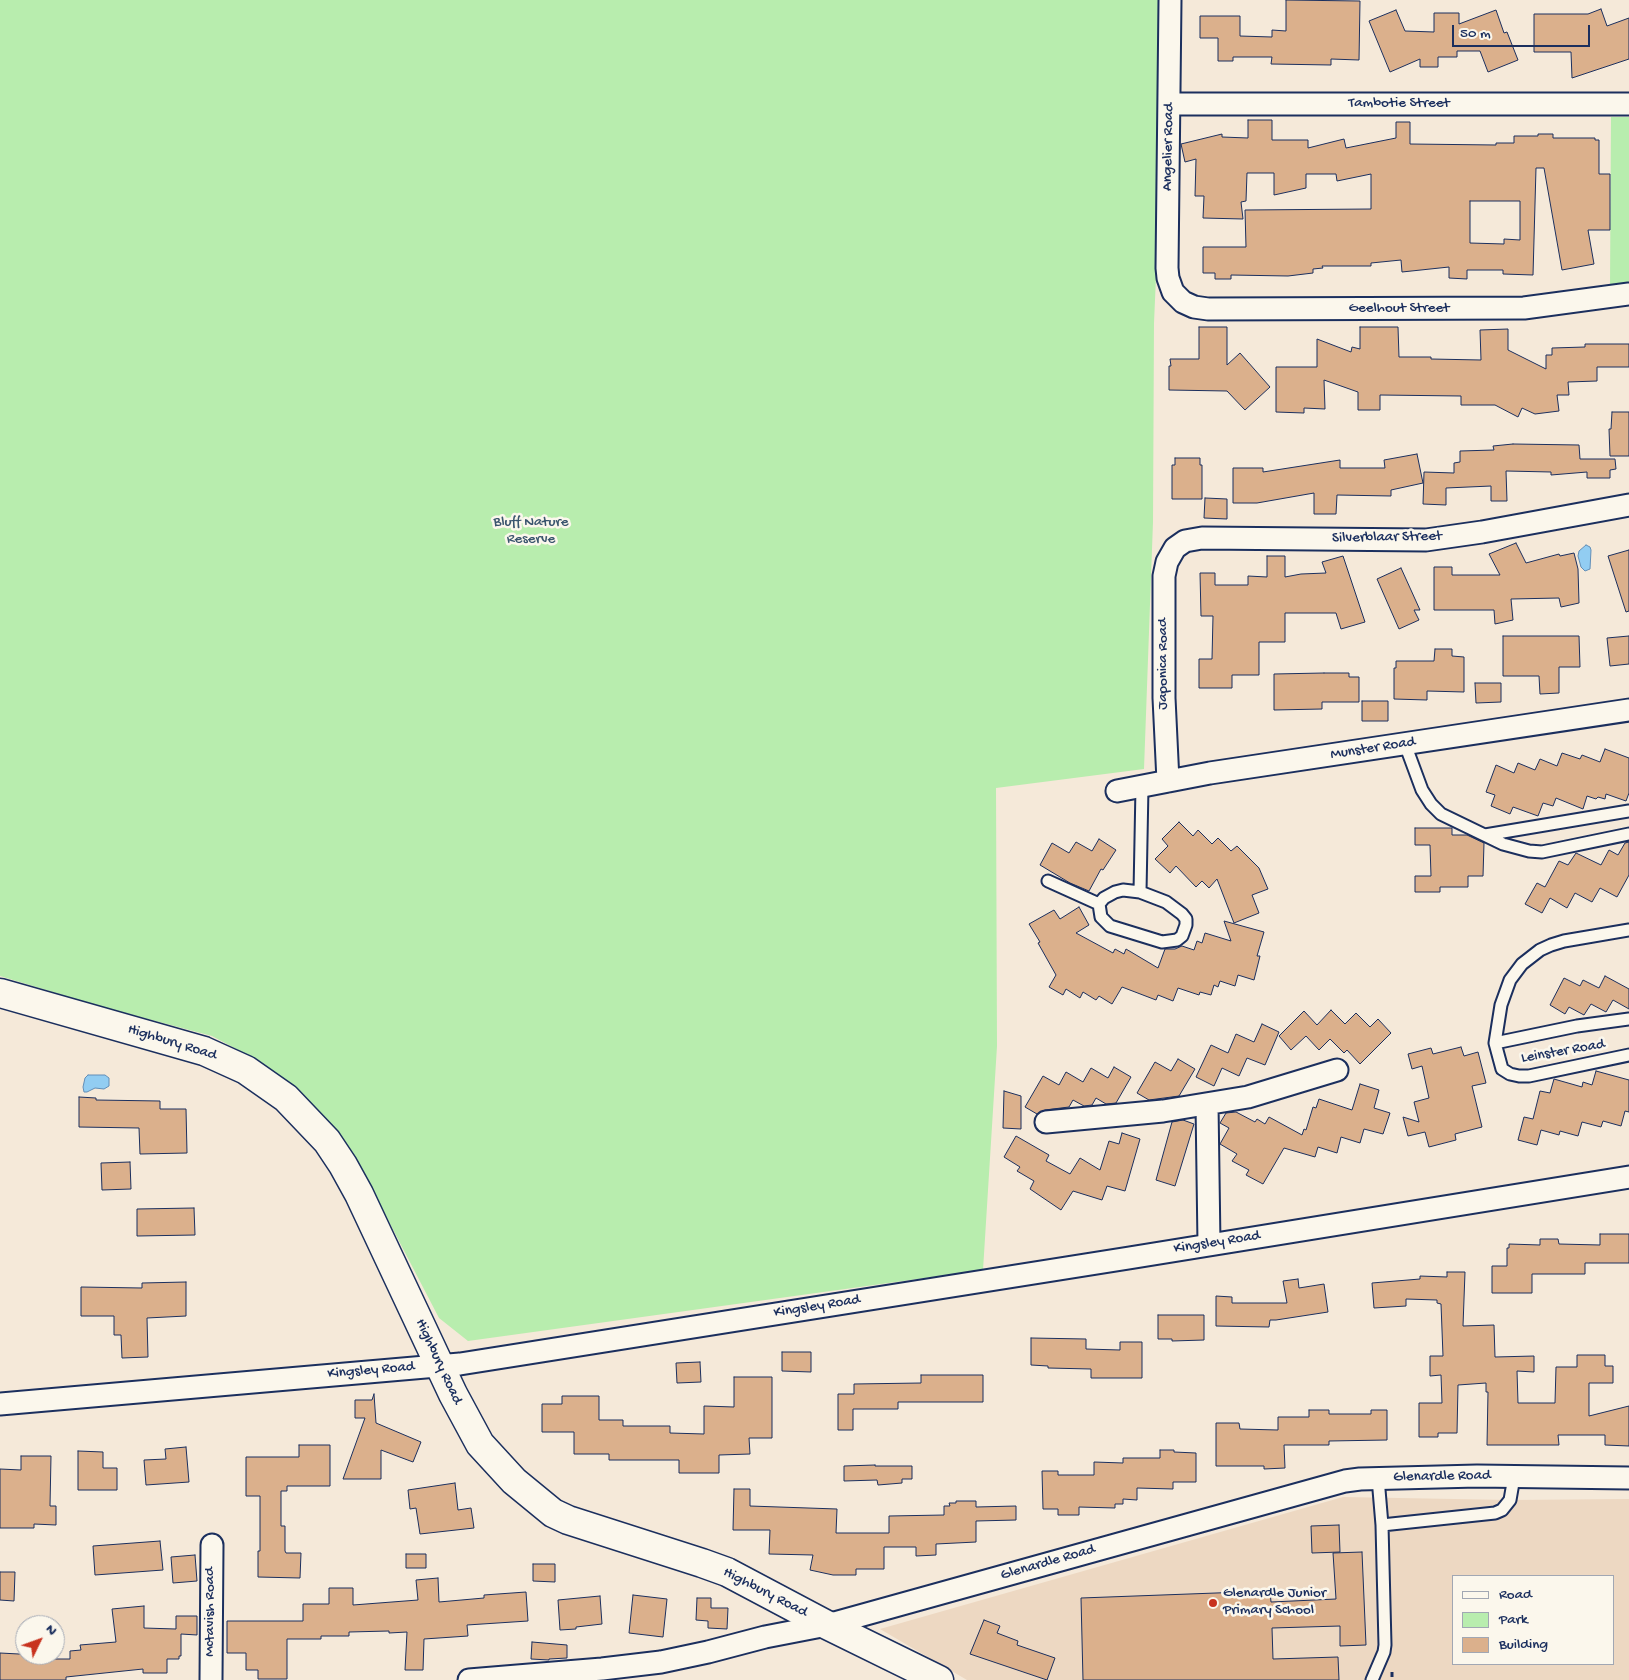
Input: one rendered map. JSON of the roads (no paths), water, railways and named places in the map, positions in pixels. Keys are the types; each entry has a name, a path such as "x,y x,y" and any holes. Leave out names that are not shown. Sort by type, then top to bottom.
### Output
{"street":[{"name":"Angelier Road","path":"1170,0 1167,268 1173,292"},
{"name":"Tambotie Street","path":"1170,104 1629,104"},
{"name":"Geelhout Street","path":"1173,292 1183,302 1194,307 1208,309 1524,308 1629,294"},
{"name":"Silverblaar Street","path":"1175,548 1185,542 1202,538 1426,540 1482,532 1629,505"},
{"name":"Japonica Road","path":"1168,781 1164,698 1164,576 1167,562 1175,548"},
{"name":"Munster Road","path":"1117,791 1210,773 1629,710"},
{"name":"Highbury Road","path":"0,993 204,1051 246,1070 286,1098 327,1141 343,1165 359,1194 467,1422 480,1444 514,1480 553,1513 568,1520 702,1562 727,1572 827,1626 939,1680"},
{"path":"1046,1122 1163,1111 1248,1097 1337,1070"},
{"path":"1207,1104 1209,1244"},
{"name":"Kingsley Road","path":"0,1404 470,1362 1030,1274 1629,1176"},
{"name":"Glenardle Road","path":"469,1680 661,1662 765,1637 827,1626 1345,1481 1378,1478 1629,1478"},
{"name":"Mctavish Road","path":"211,1680 212,1545"}],"lane":[{"path":"1405,744 1422,790 1431,804 1441,814 1518,849 1542,852 1629,834"},
{"path":"1140,892 1142,787"},
{"path":"1485,835 1629,812"},
{"path":"1048,881 1099,904"},
{"path":"1123,890 1140,892 1166,902 1182,914 1186,919 1186,925 1182,936 1177,940 1162,942 1110,926 1102,917 1099,904 1104,898 1115,892 1123,890"},
{"name":"Leinster Road","path":"1629,930 1551,944 1522,964 1510,980 1501,1005 1495,1043 1502,1069 1510,1074 1519,1076 1629,1055"},
{"name":"Leinster Road","path":"1495,1043 1576,1026 1629,1019"},
{"path":"1382,1525 1495,1513 1502,1510 1510,1500 1514,1477"},
{"path":"1372,1680 1384,1652 1385,1644 1382,1525 1378,1478"}],"water":[{"path":"1586,545 1591,550 1590,569 1585,571 1581,567 1578,556 1579,551"},
{"path":"88,1075 105,1075 109,1078 109,1086 104,1089 95,1088 84,1092 85,1078"}],"place":[{"name":"Glenardle Junior Primary School","path":"1213,1603"}],"park label":[{"name":"Bluff Nature Reserve","path":"531,532"}]}
